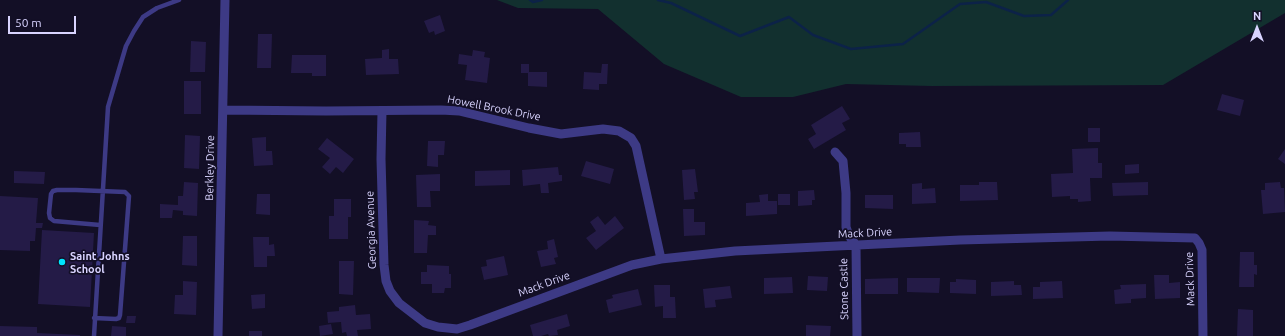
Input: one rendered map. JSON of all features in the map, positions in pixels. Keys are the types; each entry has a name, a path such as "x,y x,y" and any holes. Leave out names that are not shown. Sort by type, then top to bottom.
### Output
{"street":[{"name":"Berkley Drive","path":"218,336 224,110 225,0"},
{"name":"Howell Brook Drive","path":"224,110 459,111 561,134 603,129 618,131 631,138 636,146 661,259"},
{"name":"Georgia Avenue","path":"382,111 381,159 384,265 386,281 390,291 399,303 411,313 425,323 449,332"},
{"name":"Stone Castle","path":"835,152 843,161 846,193 846,227 849,236 856,245 857,336"},
{"name":"Mack Drive","path":"449,332 632,265 661,259 735,251 960,240 1110,236 1195,238 1202,250 1203,336"}],"lane":[{"path":"94,336 108,107 126,46 143,17 157,8 179,0"},
{"path":"94,318 116,319 119,318 120,315 128,196 125,192 76,190 53,191 51,194 49,213 50,218 54,221 100,225"}],"green space":[{"path":"497,0 1285,0 1285,13 1163,85 932,86 846,84 793,97 741,97 664,64 598,9 518,8"}],"building":[{"path":"440,15 445,31 435,35 434,31 429,33 424,21"},
{"path":"258,34 272,34 271,68 257,68"},
{"path":"191,41 206,42 205,72 190,72"},
{"path":"389,49 389,59 398,59 399,74 366,75 365,59 382,58 382,50"},
{"path":"473,50 485,52 484,57 490,58 487,83 465,80 467,65 458,64 459,54 472,56"},
{"path":"292,55 326,55 326,76 312,76 312,73 291,73"},
{"path":"521,64 529,64 529,72 547,72 547,87 528,86 528,73 521,73"},
{"path":"602,64 608,64 607,84 599,84 599,90 583,89 584,72 601,73"},
{"path":"184,81 201,81 201,114 184,114"},
{"path":"1222,94 1244,100 1240,116 1217,110"},
{"path":"842,106 850,119 842,123 846,130 814,149 808,139 816,134 811,125"},
{"path":"1088,128 1100,128 1100,142 1088,142"},
{"path":"920,132 921,147 906,147 906,144 899,144 899,133"},
{"path":"185,135 200,136 199,169 184,168"},
{"path":"266,137 266,151 272,151 273,165 254,166 252,138"},
{"path":"327,138 354,159 343,173 336,167 330,174 322,167 330,158 318,149"},
{"path":"428,141 445,141 444,155 438,155 438,167 427,166"},
{"path":"1098,148 1098,163 1102,163 1102,178 1090,178 1091,201 1078,202 1078,199 1070,199 1070,196 1052,197 1051,174 1073,173 1072,149"},
{"path":"1285,149 1285,164 1278,159"},
{"path":"586,161 614,169 610,184 581,176"},
{"path":"1139,164 1139,173 1125,174 1125,165"},
{"path":"558,167 559,175 562,175 562,181 548,183 549,193 541,193 540,184 523,186 522,170"},
{"path":"695,169 698,192 694,192 695,199 684,200 682,170"},
{"path":"510,170 510,185 475,186 475,171"},
{"path":"14,171 45,172 44,184 14,183"},
{"path":"440,174 440,191 430,191 431,207 417,207 416,175"},
{"path":"184,182 198,183 197,216 183,215 183,211 173,210 172,218 160,218 160,204 178,205 178,196 183,196"},
{"path":"979,182 997,182 998,200 960,201 960,185 979,185"},
{"path":"1148,182 1148,195 1113,196 1112,183"},
{"path":"1280,182 1281,188 1284,188 1285,212 1263,214 1261,190 1265,190 1265,183"},
{"path":"922,183 922,189 935,188 936,203 912,204 912,184"},
{"path":"814,190 815,200 812,200 812,205 798,206 798,191"},
{"path":"257,194 270,194 270,215 256,214"},
{"path":"768,194 768,201 777,201 777,214 746,216 746,203 760,202 759,195"},
{"path":"778,194 790,194 790,205 778,205"},
{"path":"865,195 893,195 893,209 865,208"},
{"path":"0,196 38,198 36,223 43,223 42,228 36,228 35,241 30,241 30,251 0,250"},
{"path":"334,199 351,199 351,217 348,217 348,239 329,239 329,216 334,216"},
{"path":"683,209 694,209 694,222 705,222 705,235 684,236"},
{"path":"598,216 605,225 615,216 624,228 596,250 586,238 596,231 590,222"},
{"path":"414,220 429,221 428,225 436,226 436,235 428,235 427,253 414,253"},
{"path":"42,230 94,233 90,307 38,304"},
{"path":"183,236 197,236 197,266 182,265"},
{"path":"253,237 269,237 269,245 274,244 275,256 267,256 267,267 254,267"},
{"path":"554,239 558,257 554,258 556,264 541,267 537,251 548,249 547,241"},
{"path":"1240,252 1254,252 1254,265 1257,265 1257,275 1254,274 1254,287 1239,287"},
{"path":"504,256 508,275 484,280 481,267 487,266 486,260"},
{"path":"339,261 354,261 353,295 339,294"},
{"path":"427,265 449,266 449,274 451,274 451,288 445,288 444,293 432,293 432,284 421,284 421,272 427,272"},
{"path":"1154,275 1169,275 1169,283 1180,282 1180,298 1155,299"},
{"path":"808,276 828,277 827,291 807,290"},
{"path":"792,277 793,293 764,294 764,278"},
{"path":"898,278 898,294 865,294 865,279"},
{"path":"907,278 940,278 939,293 907,292"},
{"path":"956,279 976,280 976,294 950,293 950,282 956,282"},
{"path":"183,281 197,282 196,315 174,314 175,295 183,295"},
{"path":"1014,281 1014,285 1021,285 1022,295 991,296 991,282"},
{"path":"1062,281 1063,298 1033,299 1033,287 1040,287 1040,282"},
{"path":"1146,284 1146,298 1131,299 1131,303 1115,304 1114,290 1121,289 1120,285"},
{"path":"654,285 670,285 670,297 675,297 676,318 663,318 663,306 655,307"},
{"path":"730,286 732,298 715,300 716,307 705,308 703,289"},
{"path":"638,289 642,305 609,313 606,300 613,298 612,295"},
{"path":"265,294 265,308 252,309 251,295"},
{"path":"355,305 356,315 370,314 371,329 357,330 358,336 347,336 346,332 342,333 341,322 328,323 327,312 339,311 339,307"},
{"path":"1238,309 1253,310 1253,336 1237,336"},
{"path":"567,314 570,326 557,330 558,335 549,336 548,334 533,336 530,325"},
{"path":"127,316 136,316 135,323 126,323"},
{"path":"331,324 333,334 320,336 319,326"},
{"path":"806,325 831,326 830,336 806,336"},
{"path":"0,326 37,327 37,333 80,336 0,336"},
{"path":"112,326 126,327 126,336 111,336"},
{"path":"249,331 262,331 262,336 249,336"}],"waterway":[{"path":"530,0 533,2 542,0"},
{"path":"658,0 671,3 740,36 789,17 813,35 851,49 903,44 960,4 986,2 1024,16 1051,15 1068,0"}],"place":[{"name":"Saint Johns School","path":"62,262"}]}
